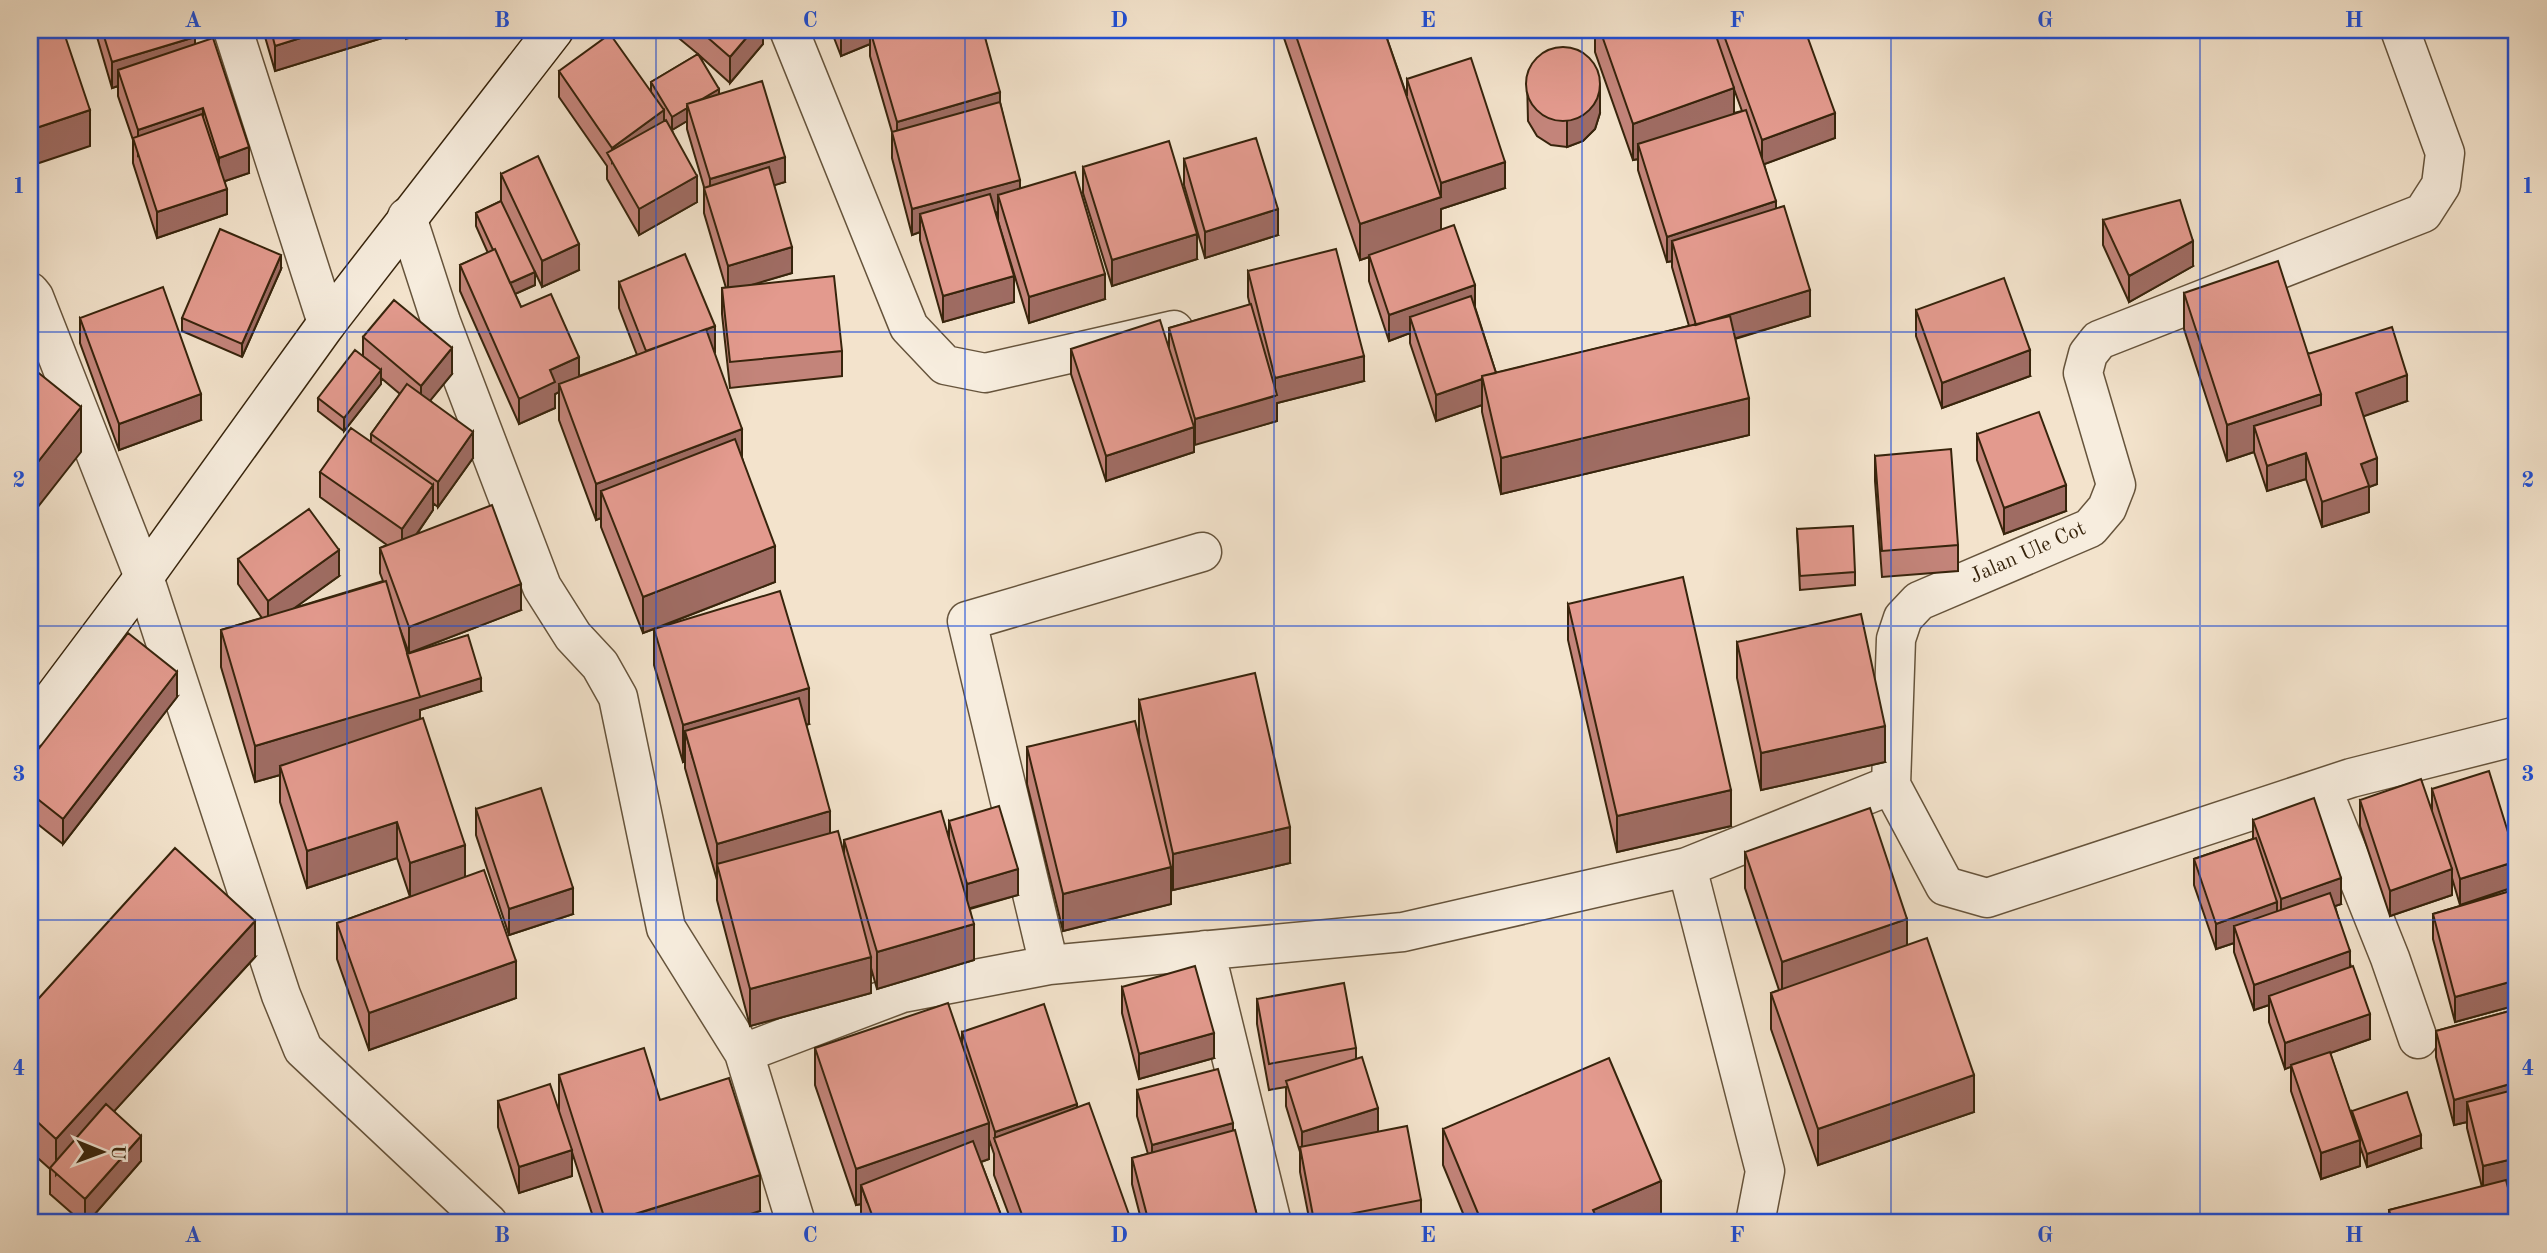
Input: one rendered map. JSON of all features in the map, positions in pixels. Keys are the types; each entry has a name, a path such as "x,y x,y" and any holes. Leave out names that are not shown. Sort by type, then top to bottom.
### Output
{"street":[{"path":"233,30 327,323"},
{"path":"30,729 144,577 327,323 554,30"},
{"path":"789,30 909,327 945,365 985,373 1174,330"},
{"name":"Jalan Ule Cot","path":"1891,785 1896,639 1903,618 1919,601 2090,528 2107,508 2116,485 2083,373 2088,354 2099,340 2423,212 2441,185 2445,153 2400,30"},
{"path":"407,217 441,322 542,587 573,636 600,665 618,697 666,928 744,1053 796,1223"},
{"path":"30,292 144,577 281,995 303,1049 488,1223"},
{"path":"1049,965 967,621 1202,552"},
{"path":"744,1053 902,993 1049,965 1403,932 1686,867 1891,785 1945,886 1987,898 2351,778 2517,737"},
{"path":"2322,788 2390,958 2418,1040"},
{"path":"1686,867 1765,1171 1755,1223"},
{"path":"1205,950 1272,1223"}],"building":[{"path":"30,30 63,30 90,110 30,130"},
{"path":"102,30 193,30 195,37 112,62"},
{"path":"271,30 326,30 275,46"},
{"path":"699,30 753,30 730,57"},
{"path":"870,30 983,30 1000,92 897,122"},
{"path":"1294,30 1384,30 1441,197 1360,224"},
{"path":"1600,30 1714,30 1734,88 1633,124"},
{"path":"1722,30 1805,30 1835,113 1762,140"},
{"path":"610,34 664,110 612,148 559,71"},
{"path":"213,38 249,147 219,158 203,108 138,130 118,70"},
{"path":"1563,47 1577,50 1589,58 1597,70 1600,84 1597,98 1589,110 1577,118 1563,121 1549,118 1537,110 1529,98 1526,84 1529,70 1537,58 1549,50"},
{"path":"698,54 719,89 687,104 687,108 672,117 651,82"},
{"path":"1471,58 1505,162 1441,183 1407,79"},
{"path":"762,81 785,157 710,179 687,104"},
{"path":"1000,102 1020,180 912,209 892,132"},
{"path":"1746,110 1776,201 1667,237 1638,144"},
{"path":"202,114 227,189 157,212 133,138"},
{"path":"666,120 697,176 639,209 607,153"},
{"path":"1256,138 1278,209 1205,232 1184,159"},
{"path":"1169,141 1197,234 1112,260 1083,167"},
{"path":"538,156 579,244 542,261 501,174"},
{"path":"769,167 792,247 728,266 704,188"},
{"path":"1075,172 1105,274 1029,297 998,195"},
{"path":"990,194 1014,276 943,296 920,214"},
{"path":"2180,200 2193,241 2129,276 2103,220"},
{"path":"501,201 535,272 510,283 476,213"},
{"path":"1784,206 1810,290 1696,325 1672,241"},
{"path":"1454,225 1475,285 1389,315 1369,255"},
{"path":"220,229 281,255 242,344 182,318"},
{"path":"495,249 521,307 551,294 579,357 550,370 555,382 519,399 460,265"},
{"path":"1336,249 1364,356 1275,378 1248,271"},
{"path":"685,254 715,326 646,351 619,282"},
{"path":"2278,261 2321,394 2227,425 2184,293"},
{"path":"834,276 842,351 730,362 722,288"},
{"path":"2004,278 2030,350 1942,383 1916,310"},
{"path":"163,287 201,394 119,424 80,318"},
{"path":"1471,296 1496,373 1436,395 1410,317"},
{"path":"394,300 452,348 421,386 363,337"},
{"path":"1251,304 1277,395 1195,419 1169,328"},
{"path":"1730,316 1749,398 1501,458 1482,376"},
{"path":"1160,320 1194,427 1106,456 1071,349"},
{"path":"2392,327 2407,375 2356,393 2377,458 2361,464 2369,486 2322,502 2306,453 2267,466 2254,426 2321,405 2321,394 2308,354"},
{"path":"706,329 742,429 596,484 559,384"},
{"path":"355,350 381,370 344,418 318,398"},
{"path":"30,366 81,407 30,472"},
{"path":"407,384 473,432 438,482 371,434"},
{"path":"2039,412 2066,485 2004,508 1977,434"},
{"path":"351,428 433,485 402,529 320,472"},
{"path":"735,439 775,546 643,597 601,491"},
{"path":"1951,449 1958,545 1882,551 1875,456"},
{"path":"492,505 521,584 409,627 380,548"},
{"path":"309,509 339,550 268,601 238,559"},
{"path":"1853,526 1855,572 1800,576 1797,529"},
{"path":"1683,577 1731,790 1617,816 1568,604"},
{"path":"386,581 420,697 255,746 221,630"},
{"path":"780,591 809,688 683,725 654,629"},
{"path":"1861,614 1885,726 1761,753 1737,642"},
{"path":"128,633 177,672 63,819 30,793 30,760"},
{"path":"468,635 481,678 420,697 407,654"},
{"path":"1255,673 1290,827 1173,854 1139,700"},
{"path":"799,698 830,811 717,844 685,731"},
{"path":"423,718 465,845 410,863 397,822 307,851 280,766"},
{"path":"1135,721 1171,867 1063,894 1027,747"},
{"path":"2489,771 2517,861 2460,879 2432,789"},
{"path":"2421,779 2452,869 2390,891 2360,800"},
{"path":"541,788 573,888 509,909 476,809"},
{"path":"2517,793 2517,812 2512,795"},
{"path":"2314,798 2341,878 2281,899 2253,820"},
{"path":"999,806 1018,869 967,884 949,821"},
{"path":"1870,808 1907,919 1782,962 1745,852"},
{"path":"941,811 974,924 877,952 844,840"},
{"path":"838,831 871,957 750,989 717,864"},
{"path":"2256,838 2277,902 2216,924 2194,859"},
{"path":"175,848 255,921 56,1139 30,1115 30,1008"},
{"path":"484,870 516,961 369,1013 337,923"},
{"path":"2517,889 2517,980 2455,997 2433,914"},
{"path":"2330,893 2350,951 2254,985 2234,926"},
{"path":"1927,938 1974,1075 1818,1129 1771,993"},
{"path":"1195,966 1214,1033 1139,1054 1122,987"},
{"path":"2353,966 2370,1014 2285,1043 2269,996"},
{"path":"1344,983 1356,1048 1269,1064 1257,999"},
{"path":"948,1003 989,1123 856,1169 815,1048"},
{"path":"1044,1004 1077,1104 995,1132 962,1032"},
{"path":"2517,1009 2517,1082 2454,1100 2436,1031"},
{"path":"644,1048 660,1100 729,1078 760,1175 606,1223 559,1075"},
{"path":"2330,1052 2360,1140 2321,1153 2291,1065"},
{"path":"1362,1057 1378,1108 1302,1132 1286,1081"},
{"path":"1609,1058 1661,1181 1593,1210 1599,1223 1482,1223 1443,1129"},
{"path":"1218,1069 1233,1123 1152,1145 1137,1090"},
{"path":"550,1084 572,1150 519,1167 498,1101"},
{"path":"2517,1089 2517,1158 2483,1166 2467,1102"},
{"path":"2407,1092 2421,1135 2367,1154 2352,1111"},
{"path":"1089,1103 1132,1223 1025,1223 994,1138"},
{"path":"106,1104 141,1136 85,1199 50,1168"},
{"path":"1407,1126 1421,1200 1314,1221 1300,1147"},
{"path":"1235,1130 1259,1223 1149,1223 1132,1158"},
{"path":"973,1141 1004,1223 875,1223 861,1185"},
{"path":"2506,1180 2517,1223 2393,1223 2389,1210"}]}
